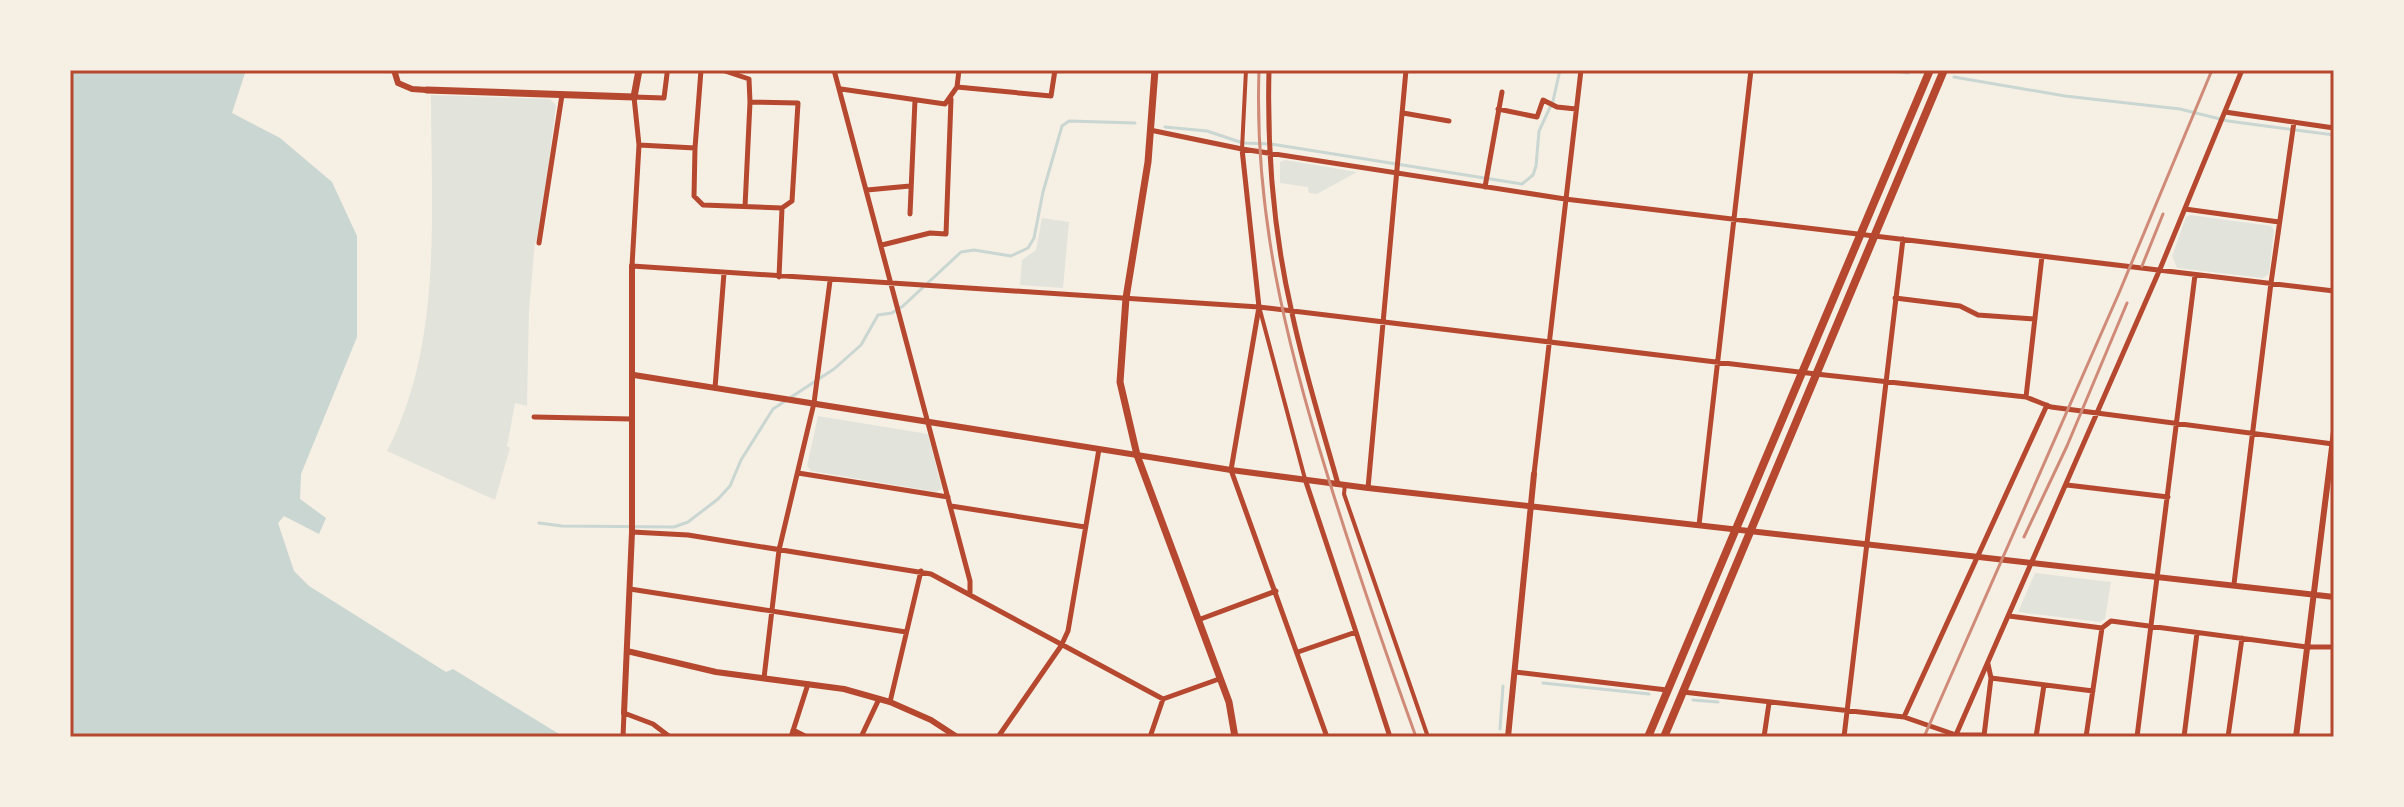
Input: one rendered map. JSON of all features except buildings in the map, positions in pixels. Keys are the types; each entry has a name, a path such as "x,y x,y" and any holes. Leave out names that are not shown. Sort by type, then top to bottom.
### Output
{"highway":[{"path":"1648,737 1930,70"},
{"path":"1664,737 1944,70"}],"main road":[{"path":"427,90 634,97 639,70"},
{"path":"1155,70 1150,130 1126,298 1120,382 1137,455 1233,716 1235,737"}],"street":[{"path":"394,70 398,83 412,89 427,90"},
{"path":"701,70 694,196 703,205 782,208 792,201 798,103 750,102"},
{"path":"722,70 749,79 745,207"},
{"path":"834,70 929,421 970,581 970,594"},
{"path":"841,89 945,104 957,87 959,70"},
{"path":"957,87 1051,96 1055,70"},
{"path":"1246,70 1242,149 1259,307 1305,479 1390,737"},
{"path":"1269,70 1277,214 1291,312 1344,494 1428,737"},
{"path":"1368,488 1406,70"},
{"path":"1508,737 1534,474 1581,70"},
{"path":"1699,525 1751,70"},
{"path":"1956,736 2033,565 2242,70"},
{"path":"623,737 632,532 632,266 639,145 634,97 664,98 667,74"},
{"path":"1485,187 1502,92"},
{"path":"539,243 562,95"},
{"path":"882,245 930,233 946,234 951,99"},
{"path":"910,214 915,100"},
{"path":"1498,109 1537,117 1543,100 1557,107 1576,109"},
{"path":"2225,112 2334,128"},
{"path":"1403,113 1449,121"},
{"path":"2234,584 2294,122"},
{"path":"1150,130 1242,149 1565,199 2334,291"},
{"path":"639,145 695,148"},
{"path":"867,190 910,186"},
{"path":"779,277 782,208"},
{"path":"2185,209 2279,222"},
{"path":"1844,737 1903,239"},
{"path":"2026,397 2042,256"},
{"path":"632,266 1259,307 2026,397 2047,405 2098,413 2333,444"},
{"path":"715,388 724,273"},
{"path":"2137,737 2195,275"},
{"path":"764,678 779,550 814,403 830,281"},
{"path":"1895,298 1960,306 1978,315 2035,319"},
{"path":"1259,307 1231,470 1327,737"},
{"path":"634,375 1231,470 1368,488 2334,597"},
{"path":"1904,717 2047,405"},
{"path":"534,417 633,419"},
{"path":"2296,737 2334,431"},
{"path":"998,737 1061,646 1068,631 1099,449"},
{"path":"798,473 948,497"},
{"path":"2067,485 2168,497"},
{"path":"951,506 1085,527"},
{"path":"632,532 688,535 931,574 1163,699 1219,679"},
{"path":"890,702 921,571"},
{"path":"630,589 906,632"},
{"path":"1198,620 1276,591"},
{"path":"2009,616 2102,628"},
{"path":"2086,737 2102,628 2111,621 2307,647 2334,647"},
{"path":"1298,652 1356,632"},
{"path":"2184,737 2197,633"},
{"path":"2228,737 2242,638"},
{"path":"627,651 716,672 844,689 890,702 931,720 957,737"},
{"path":"1683,692 1904,717 1956,736 1984,736 1991,678 1988,664"},
{"path":"1515,672 1668,690"},
{"path":"1991,678 2093,691"},
{"path":"807,737 792,734 808,684"},
{"path":"2036,737 2044,685"},
{"path":"861,737 879,699"},
{"path":"1150,737 1163,699"},
{"path":"1764,737 1769,703"},
{"path":"624,713 653,724 670,737"}],"shaded area":[{"path":"70,70 246,70 232,113 280,138 332,182 357,236 357,337 301,474 300,499 326,518 319,534 284,516 278,523 294,571 309,586 446,672 453,669 564,737 70,737"},
{"path":"431,95 550,99 556,105 539,239 535,242 529,310 527,406 515,403 507,446 510,448 495,500 387,451 405,410 418,367 426,322 432,231"},
{"path":"1285,160 1357,172 1317,194 1309,193 1308,187 1280,183 1280,162"},
{"path":"2191,215 2271,226 2274,230 2269,274 2263,278 2177,268 2172,256 2186,217"},
{"path":"1042,218 1069,222 1063,288 1020,285 1022,260 1036,250"},
{"path":"818,416 928,434 942,489 936,492 811,471 807,466"},
{"path":"2035,573 2111,582 2105,619 2100,622 2018,612"}],"waterway":[{"path":"1165,127 1207,131 1243,143 1271,144 1522,184 1533,175 1539,131 1553,101 1560,70"},
{"path":"1888,70 1908,73"},
{"path":"1954,77 2065,96 2180,109 2228,121 2334,135"},
{"path":"539,523 674,527 688,522 730,486 741,460 773,409 834,369 861,345 878,315 892,313 903,306 961,252 974,250 1011,256 1028,248 1034,238 1043,192 1062,126 1069,121 1135,123"},
{"path":"1543,683 1649,694"},
{"path":"1500,729 1503,686"},
{"path":"1693,700 1718,702"}],"railway":[{"path":"1259,70 1262,175 1286,327 1338,510 1416,737"},
{"path":"1924,737 2119,293 2212,70"},
{"path":"2142,266 2163,214"},
{"path":"2024,537 2067,446 2127,303"}]}
